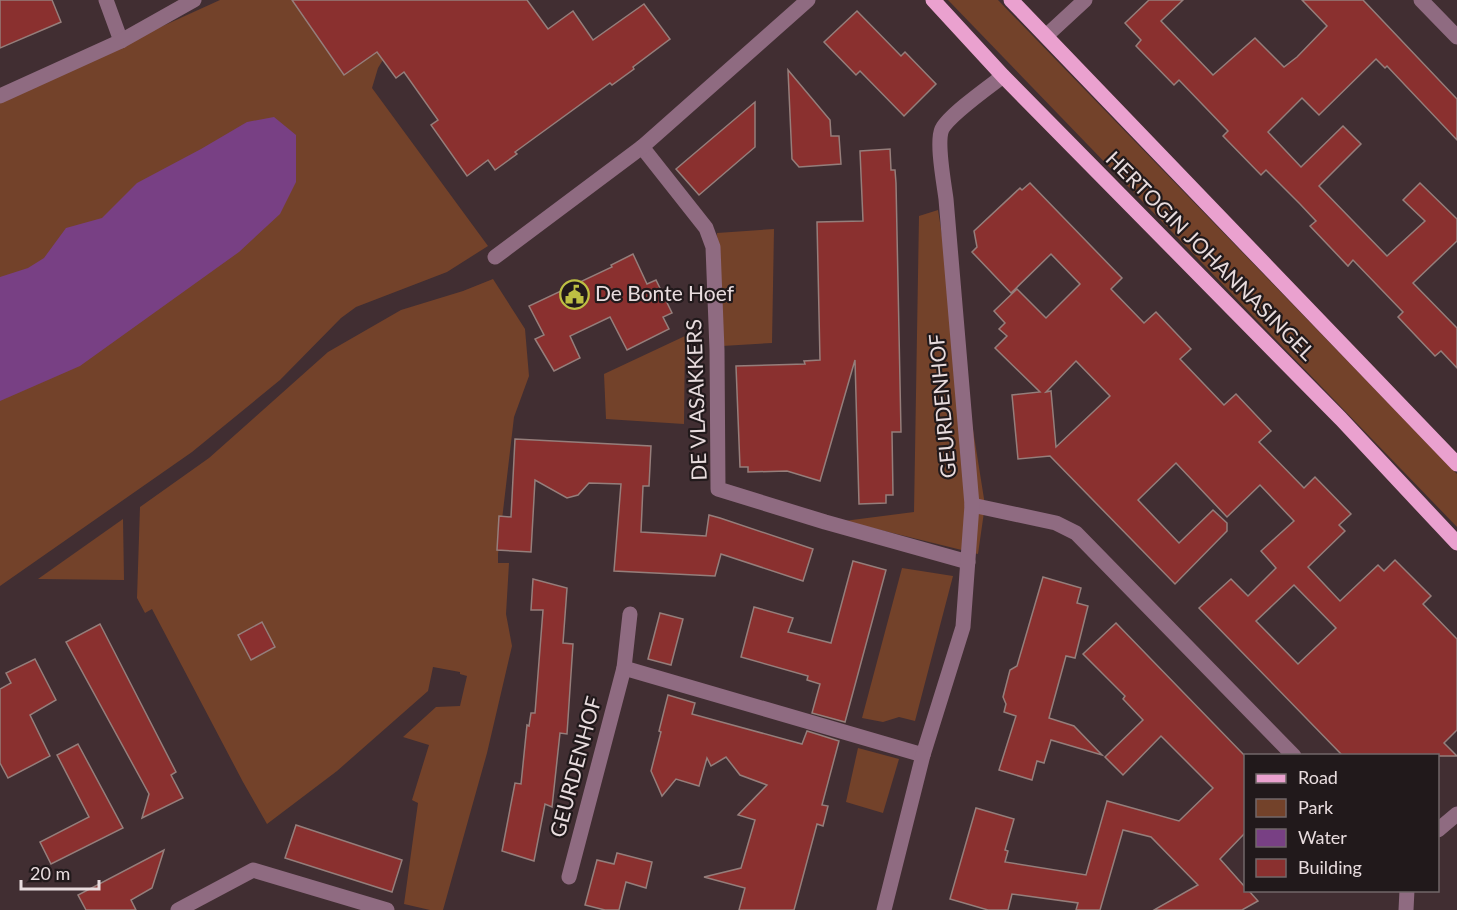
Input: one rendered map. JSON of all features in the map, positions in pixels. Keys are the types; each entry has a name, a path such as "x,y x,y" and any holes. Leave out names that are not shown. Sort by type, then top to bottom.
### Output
{"main road":[{"name":"HERTOGIN JOHANNASINGEL","path":"933,0 1003,76 1341,419 1457,543"},
{"name":"HERTOGIN JOHANNASINGEL","path":"1011,0 1457,464"}],"street":[{"path":"106,0 121,41"},
{"path":"0,96 121,41 194,0"},
{"path":"495,257 642,147 808,0"},
{"path":"1046,36 1086,0"},
{"path":"1421,0 1457,37"},
{"name":"GEURDENHOF","path":"884,910 923,754 963,627 968,562 972,505 946,199 940,158 942,129 963,106 1003,76"},
{"name":"DE VLASAKKERS","path":"642,147 706,228 713,247 717,350 718,489 968,562"},
{"path":"972,505 1056,523 1076,533 1292,754"},
{"name":"GEURDENHOF","path":"568,877 624,668 630,614"},
{"path":"624,668 923,754"},
{"path":"1439,828 1457,814"},
{"path":"178,910 253,870 387,910"},
{"path":"1406,910 1407,892"}],"green space":[{"path":"220,0 320,0 389,50 378,68 372,88 488,246 447,272 356,307 341,318 280,380 192,452 0,586 0,100"},
{"path":"948,0 998,0 1457,474 1457,527"},
{"path":"938,210 985,505 978,554 844,521 914,512 919,216"},
{"path":"774,229 772,343 722,346 717,233"},
{"path":"493,279 525,329 529,376 514,417 498,554 498,563 509,563 506,614 512,646 487,753 443,910 430,910 404,904 418,803 412,800 429,745 403,737 436,707 460,706 467,676 460,672 433,667 428,691 337,771 267,824 152,609 145,613 137,598 140,507 209,458 328,352 401,310"},
{"path":"685,336 684,424 606,419 604,374"},
{"path":"123,519 124,580 38,579"},
{"path":"902,568 953,576 915,721 899,717 883,722 862,718"},
{"path":"858,748 899,759 883,813 846,802"}],"water":[{"path":"274,117 296,135 296,182 280,214 239,252 80,366 0,401 0,277 28,268 44,258 66,228 102,218 137,183 247,122"}],"building":[{"path":"0,0 52,0 61,22 0,48"},
{"path":"292,0 527,0 548,29 573,11 593,40 644,4 670,39 633,67 634,69 612,85 610,83 515,152 517,154 495,170 488,160 467,176 431,125 438,120 404,72 396,78 377,52 344,75"},
{"path":"1149,0 1183,0 1161,21 1213,75 1255,38 1284,67 1297,57 1327,26 1302,0 1363,0 1457,99 1457,140 1387,66 1385,68 1376,59 1319,115 1302,98 1268,132 1301,167 1343,126 1361,144 1319,186 1387,256 1425,221 1403,200 1420,183 1457,219 1457,241 1413,283 1457,328 1457,368 1441,351 1435,356 1398,317 1403,312 1353,260 1348,266 1310,226 1316,221 1300,204 1266,170 1261,175 1223,136 1228,131 1179,80 1174,85 1136,46 1141,40 1125,23"},
{"path":"857,11 901,56 905,52 936,84 904,116 860,71 856,75 824,42"},
{"path":"788,70 830,120 831,136 839,136 841,164 799,167 792,159"},
{"path":"755,102 755,147 699,195 676,169"},
{"path":"890,149 891,170 895,170 896,183 901,432 892,432 893,495 886,495 886,503 859,504 855,360 820,481 787,471 748,472 748,467 740,467 736,366 805,364 804,361 820,360 817,222 863,221 860,151"},
{"path":"1030,183 1122,278 1111,289 1144,323 1156,312 1191,349 1180,359 1224,405 1236,394 1271,431 1259,442 1304,488 1315,477 1351,514 1339,525 1345,531 1308,567 1340,601 1378,565 1384,571 1395,560 1431,596 1423,604 1457,639 1457,730 1444,743 1457,756 1341,754 1199,608 1231,579 1248,596 1276,568 1261,551 1294,521 1260,485 1227,517 1176,463 1138,500 1179,543 1213,510 1227,523 1227,531 1175,584 1050,456 1018,459 1012,395 1040,392 995,348 1007,336 999,329 1005,323 994,311 1017,289 1046,318 1080,284 1051,254 1011,293 972,252 977,247 974,231 1020,188 1022,190","holes":["1076,361 1110,396 1056,447 1051,391 1046,392","1294,585 1336,628 1298,664 1256,621"]},
{"path":"633,254 647,284 656,280 672,313 663,317 669,329 627,350 610,317 570,336 580,358 554,371 535,339 544,335 529,306 612,267 611,265"},
{"path":"515,439 651,446 649,486 643,486 641,532 706,536 709,515 720,518 813,549 803,581 721,554 715,576 614,571 621,484 589,483 578,495 567,498 535,480 531,552 497,550 499,516 511,517"},
{"path":"853,561 886,570 845,722 812,713 820,684 807,680 808,676 741,657 754,607 793,618 788,632 831,643"},
{"path":"1043,577 1081,588 1077,603 1088,606 1075,658 1066,656 1049,718 1074,726 1102,755 1051,740 1044,763 1037,761 1032,780 999,770 1016,716 1004,712 1006,704 1003,697 1010,670 1017,666"},
{"path":"533,579 567,588 563,643 573,644 567,734 560,733 552,807 545,804 534,861 502,851 515,783 521,784 527,725 529,726 531,713 535,713 543,610 531,610"},
{"path":"660,613 683,619 671,665 648,659"},
{"path":"262,622 275,647 251,660 238,635"},
{"path":"1116,623 1244,755 1244,834 1220,859 1244,886 1244,892 1250,892 1258,901 1242,910 1154,910 1198,885 1151,837 1123,830 1100,910 1076,910 1078,903 1012,894 1008,910 988,910 950,899 976,808 1014,819 1005,850 1008,851 1005,862 1086,875 1107,801 1179,821 1213,788 1161,736 1123,775 1105,757 1143,720 1123,699 1125,696 1083,654"},
{"path":"100,624 176,772 171,775 183,798 142,818 149,794 66,642"},
{"path":"35,659 56,700 30,715 50,756 8,778 0,763 0,689 11,683 6,673"},
{"path":"668,695 695,703 692,714 802,744 807,731 839,741 822,805 828,806 823,826 817,824 794,910 739,910 745,888 704,877 741,868 755,820 738,815 767,785 740,775 726,757 711,766 707,758 699,786 676,779 662,796 651,771"},
{"path":"78,744 123,828 51,864 40,842 89,817 57,755"},
{"path":"296,825 402,860 392,892 285,858"},
{"path":"164,850 152,888 131,900 136,910 86,910 78,895"},
{"path":"617,853 652,862 646,888 626,882 619,910 605,910 585,905 597,860 614,864"}],"place":[{"name":"De Bonte Hoef","path":"574,294"}]}
